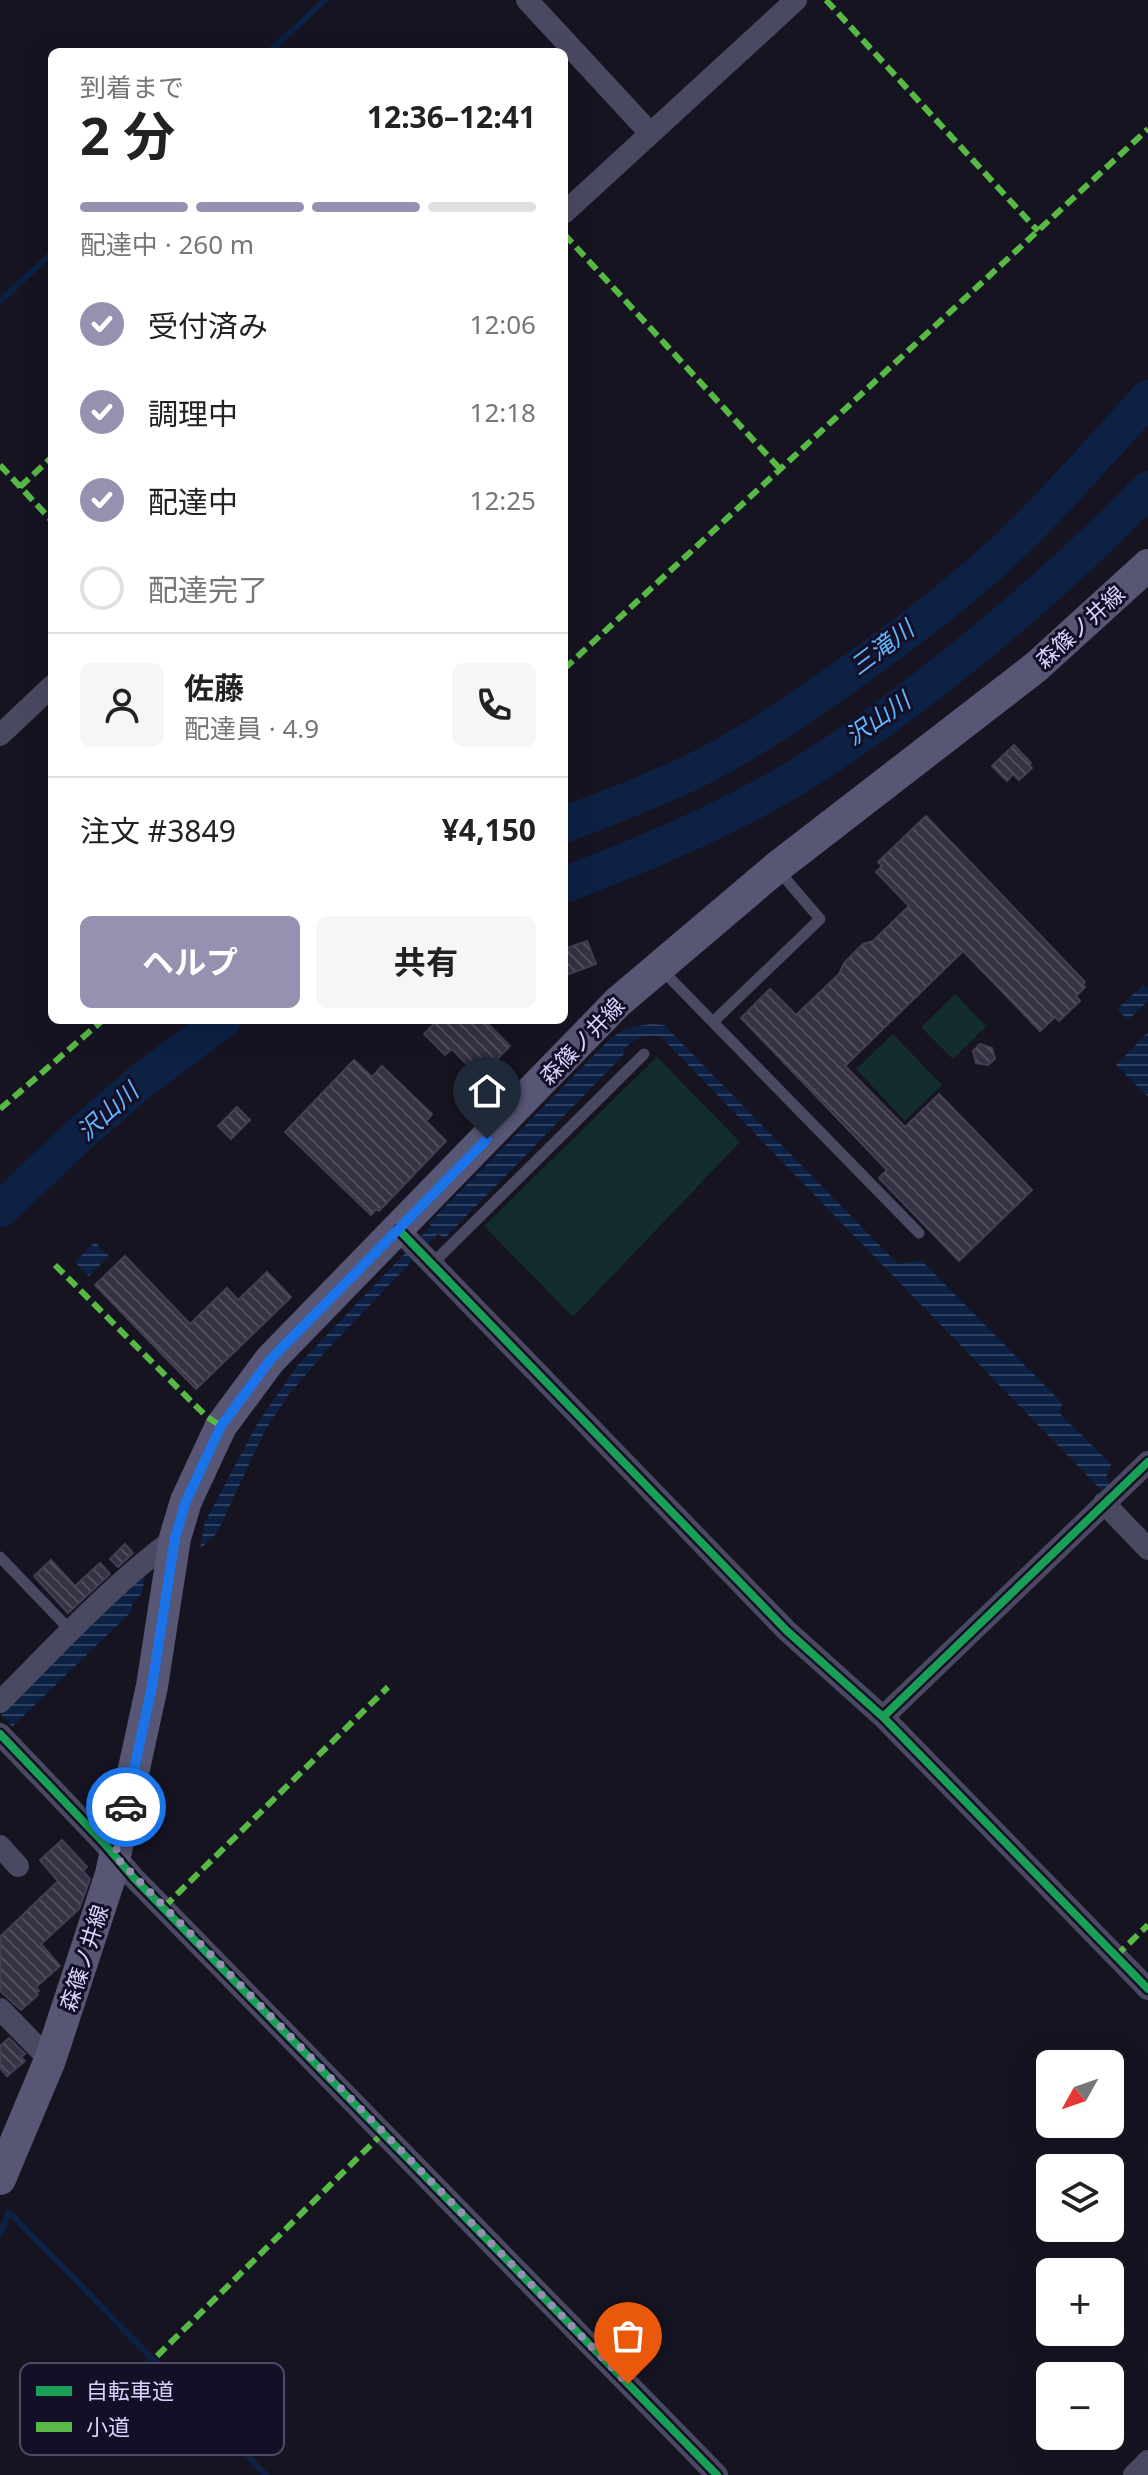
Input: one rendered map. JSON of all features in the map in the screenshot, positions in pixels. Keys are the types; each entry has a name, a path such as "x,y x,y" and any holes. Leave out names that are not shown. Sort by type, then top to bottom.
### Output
{"main road":[{"name":"森篠ノ井線","path":"0,2179 50,2060 115,1856 152,1686 175,1538 186,1501 221,1426 242,1396 270,1360 618,1002 776,868 1026,675 1148,565"}],"street":[{"path":"527,0 650,133"},
{"path":"568,209 796,0"},
{"path":"0,735 48,690"},
{"path":"399,1230 787,1631 883,1717 1148,1989"},
{"path":"883,1717 1148,1462"},
{"path":"1104,1503 1148,1549"},
{"path":"0,1702 71,1631 175,1538"},
{"path":"4,1742 717,2475"},
{"path":"0,1846 18,1866"},
{"path":"0,2009 50,2060"},
{"path":"1134,2475 1148,2461"}],"lane":[{"path":"714,1021 820,919 776,868"},
{"path":"660,967 919,1233"},
{"path":"432,1264 644,1054"},
{"path":"0,1557 71,1631"}],"green space":[{"path":"955,994 986,1026 953,1059 921,1027"},
{"path":"893,1034 942,1085 905,1121 856,1069"},
{"path":"657,1057 740,1142 573,1317 484,1226"}],"water":[{"path":"1143,985 1148,990 1148,1001 1128,1020 1117,1009"},
{"path":"664,1025 898,1264 921,1260 1062,1403 1060,1414 1111,1464 1106,1478 1113,1485 1105,1494 661,1037 645,1036 627,1046 623,1050 625,1053 444,1239 438,1234 425,1247 418,1240 431,1226 429,1223 610,1039 626,1028"},
{"path":"1148,1032 1148,1097 1116,1065"},
{"path":"95,1242 109,1256 89,1276 75,1262"},
{"path":"407,1251 414,1259 324,1353 287,1397 264,1432 217,1533 200,1549 205,1522 257,1424 298,1365"},
{"path":"146,1570 142,1593 132,1604 132,1611 12,1727 0,1713"}],"building":[{"path":"1014,745 1032,768 1019,780 1013,774 1007,781 992,766"},
{"path":"926,816 1085,982 1085,987 1076,996 1080,1001 1059,1021 1055,1017 1040,1031 963,951 845,1066 905,1127 939,1094 1032,1190 959,1261 879,1178 887,1170 741,1018 770,989 796,1015 839,974 844,963 863,944 873,941 909,906 876,872 882,866 878,862"},
{"path":"587,941 596,964 568,974 568,948"},
{"path":"434,1024 488,1024 510,1046 479,1077 452,1049 445,1055 424,1034"},
{"path":"980,1044 992,1048 995,1059 988,1065 976,1063 973,1051"},
{"path":"354,1060 372,1077 382,1066 432,1114 426,1121 446,1141 379,1211 376,1209 371,1215 285,1132"},
{"path":"237,1107 250,1120 231,1139 218,1126"},
{"path":"125,1256 190,1324 227,1288 238,1300 267,1272 291,1297 196,1389 95,1285"},
{"path":"125,1544 133,1553 118,1567 110,1559"},
{"path":"51,1560 75,1586 100,1563 110,1574 68,1613 34,1576"},
{"path":"62,1840 87,1867 83,1871 90,1879 79,1909 41,1944 60,1966 36,1987 38,1995 21,2010 0,1991 0,1937 58,1881 40,1860"},
{"path":"9,2038 25,2054 21,2057 25,2061 7,2076 0,2068 0,2046"}],"waterway":[{"path":"273,48 325,0"},
{"path":"0,301 48,257"},
{"name":"三滝川","path":"568,823 658,788 710,763 773,726 877,654 990,564 1062,493 1148,398"},
{"name":"沢山川","path":"568,883 719,819 788,783 842,748 1004,624 1092,545 1148,489"},
{"name":"沢山川","path":"0,1210 140,1082 218,1024"},
{"path":"0,2234 9,2212 157,2363"},
{"path":"246,2455 266,2475"}],"marked path":[{"path":"826,0 1038,231"},
{"path":"568,665 1148,129"},
{"path":"568,238 780,469"},
{"path":"20,487 48,461"},
{"path":"0,465 48,517"},
{"path":"0,1109 98,1024"},
{"path":"55,1265 207,1417 221,1426"},
{"path":"164,1907 388,1687"},
{"path":"1116,1956 1148,1925"},
{"path":"157,2356 384,2132"}],"cycle path":[{"path":"399,1230 787,1631 883,1717 1148,1989"},
{"path":"883,1717 1148,1462"},
{"path":"0,1734 134,1878 717,2475"}],"way so far":[{"path":"126,1807 115,1856 134,1878 628,2384"}],"route":[{"path":"126,1807 152,1686 175,1538 186,1501 221,1426 270,1360 487,1139"}]}
